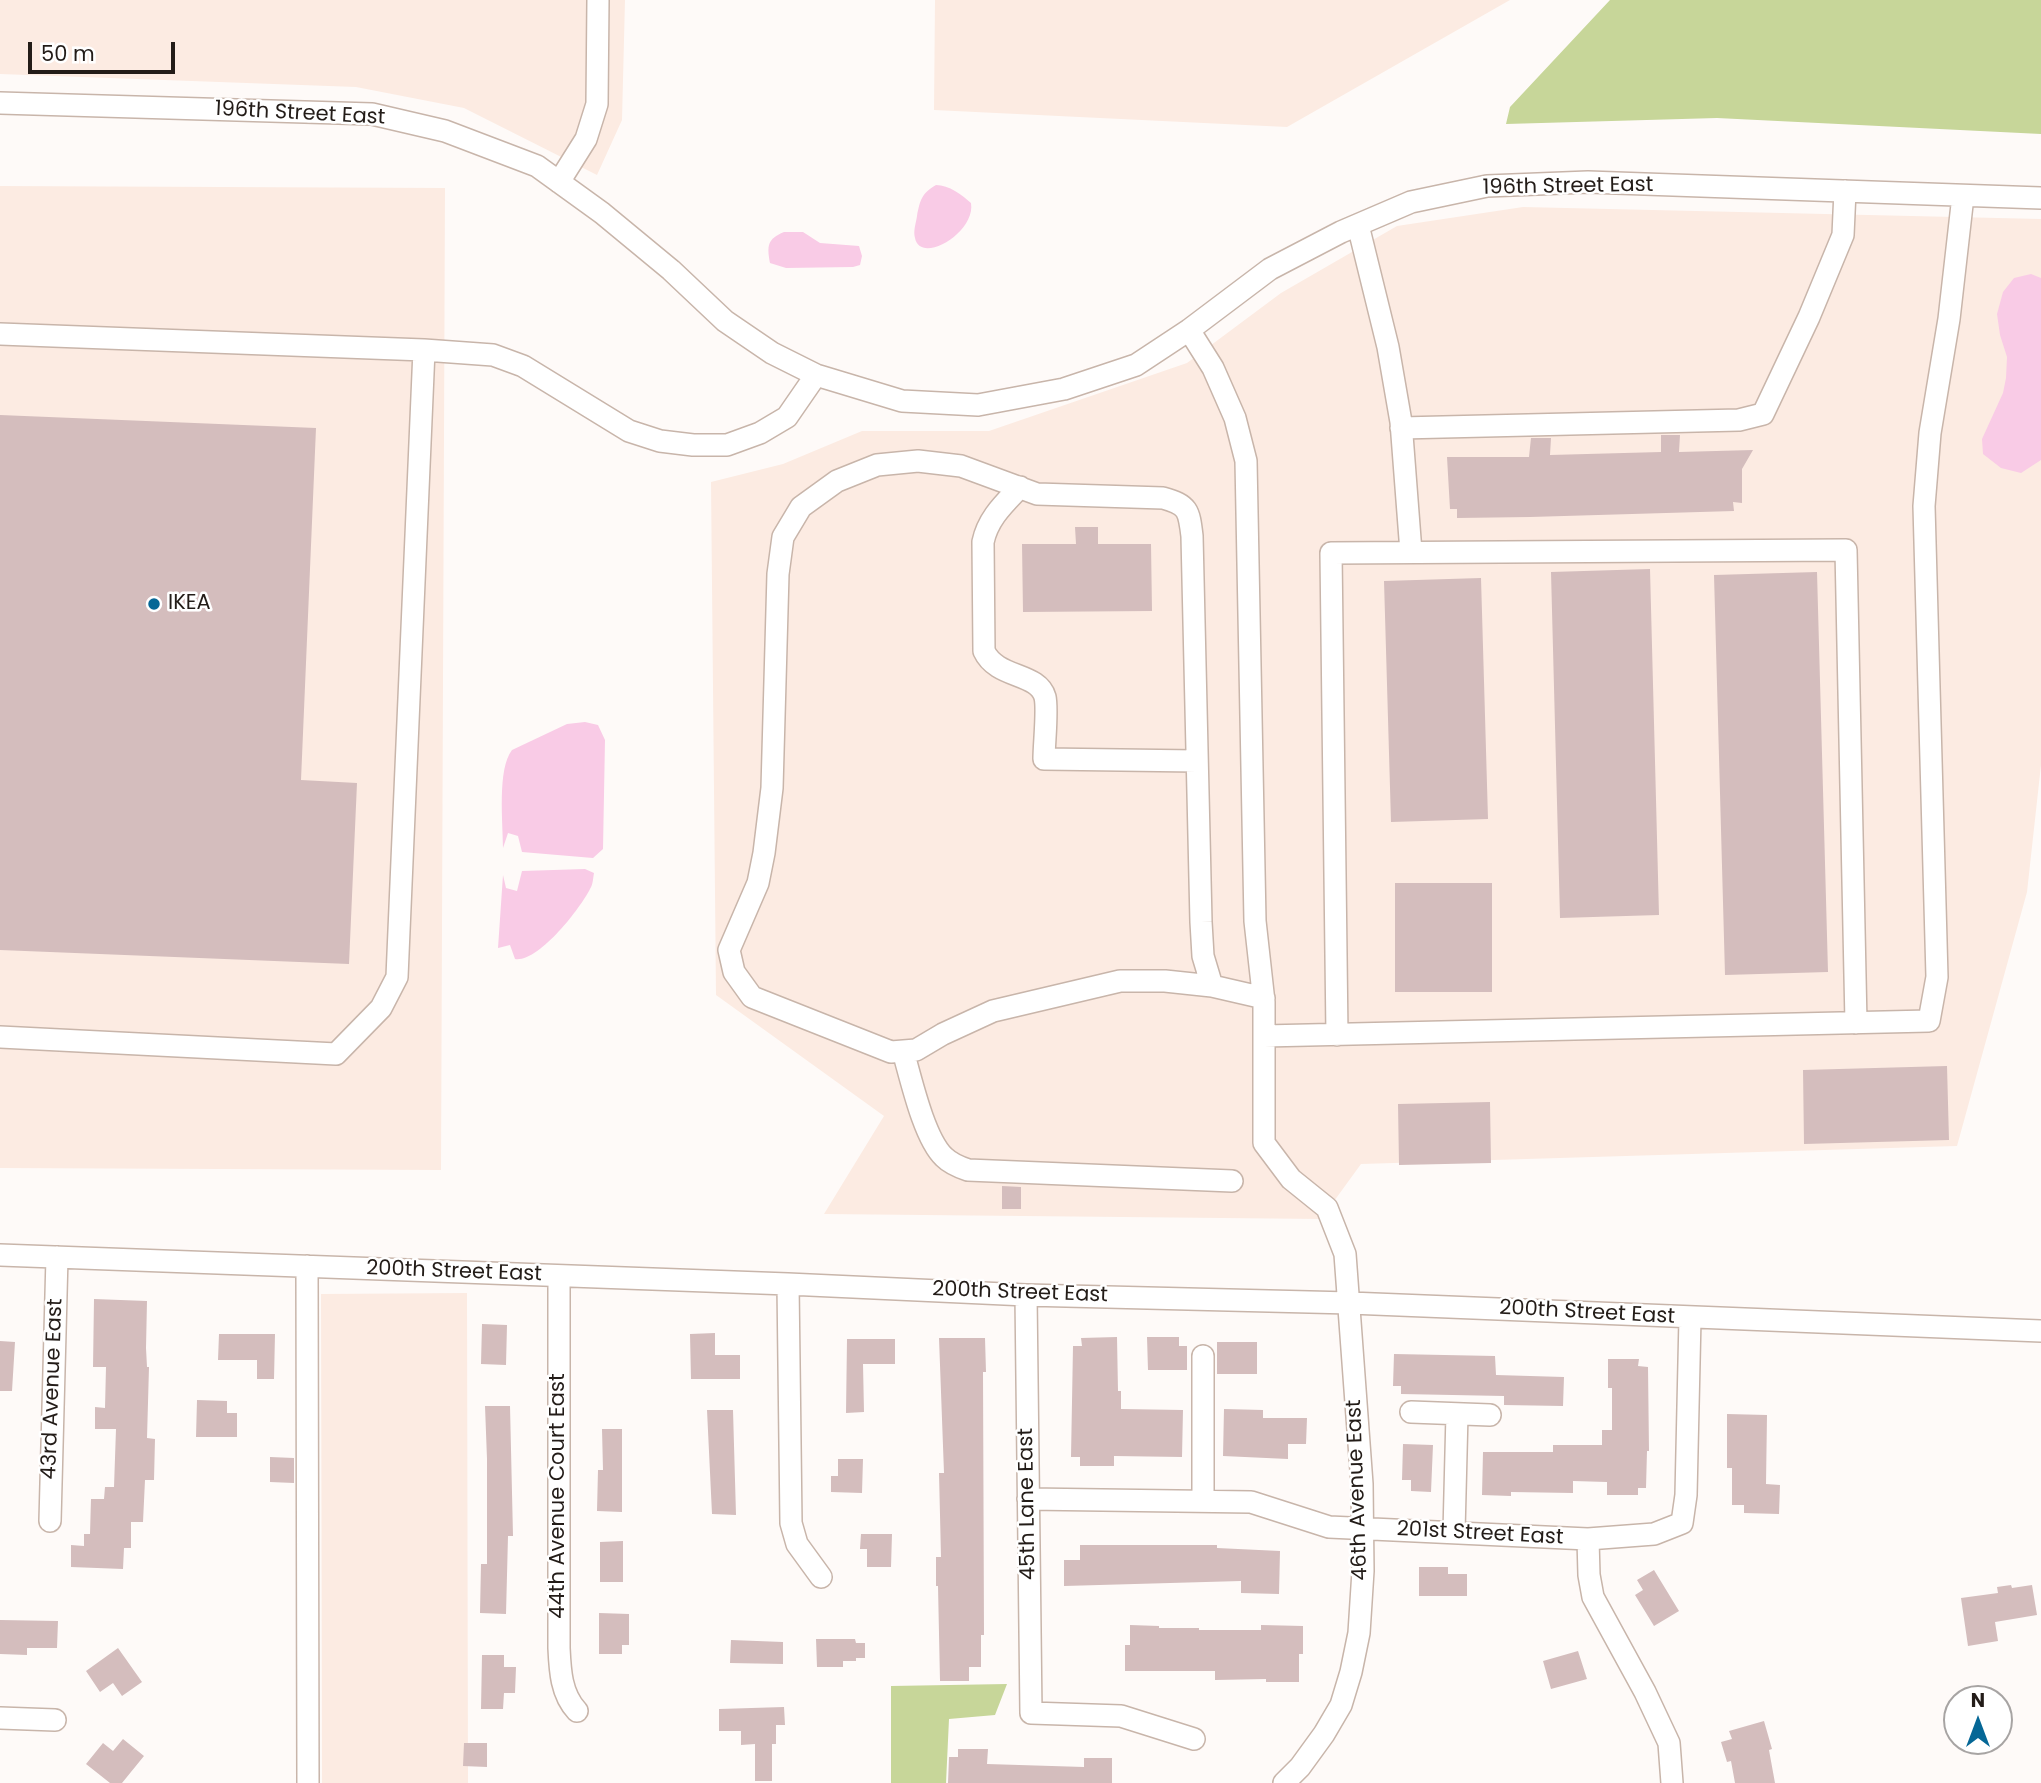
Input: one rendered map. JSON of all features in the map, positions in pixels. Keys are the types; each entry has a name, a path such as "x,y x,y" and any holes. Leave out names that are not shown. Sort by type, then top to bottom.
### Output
{"street":[{"path":"559,182 586,139 597,104 598,0"},
{"name":"196th Street East","path":"0,103 372,114 445,131 537,166 671,270 725,321 772,353 816,375 902,401 978,405 1064,389 1136,365 1189,330 1270,270 1358,225 1411,202 1488,186 1588,182 2041,198"},
{"path":"1401,428 1740,420 1763,414 1809,317 1843,235 1844,191"},
{"path":"1264,1037 1929,1021 1937,977 1924,506 1930,433 1949,318 1963,196"},
{"path":"1358,225 1388,347 1401,428 1410,552"},
{"name":"46th Avenue East","path":"1189,330 1213,368 1235,418 1246,461 1255,921 1264,998 1264,1143 1291,1179 1327,1208 1345,1254 1350,1303 1363,1528 1359,1633 1341,1705 1316,1745 1284,1783"},
{"path":"0,334 493,355 523,366 629,431 660,440 693,445 727,445 760,433 787,417 816,375"},
{"path":"0,1037 336,1054 381,1009 397,977 424,350"},
{"path":"1212,986 1203,956 1189,514 1181,503 1163,498 1037,494 961,466 918,461 877,465 837,481 801,507 783,537 778,574 770,801 758,883 729,950 734,972 752,997 891,1052 916,1050 993,1011 1120,981 1165,981 1212,986 1264,998"},
{"path":"1020,487 996,513 986,530 984,651 988,659 999,668 1028,679 1039,687 1045,697 1044,759 1197,761"},
{"path":"1337,1035 1331,553 1846,550 1856,1023"},
{"path":"902,1051 932,1140 942,1156 960,1168 1232,1181"},
{"name":"200th Street East","path":"0,1255 1026,1295 1350,1303 2041,1331"},
{"name":"43rd Avenue East","path":"50,1521 57,1257"},
{"path":"307,1266 308,1783"},
{"name":"44th Avenue Court East","path":"559,1276 559,1648 560,1672 568,1702 577,1712"},
{"path":"788,1284 791,1523 797,1544 821,1577"},
{"name":"45th Lane East","path":"1026,1295 1031,1713 1121,1716 1194,1740"},
{"name":"201st Street East","path":"1028,1499 1251,1502 1329,1527 1588,1539 1654,1534 1682,1523 1686,1495 1690,1318"},
{"path":"1203,1356 1203,1501"},
{"path":"1410,1412 1490,1415"},
{"path":"1454,1532 1457,1414"},
{"path":"1588,1539 1589,1576 1593,1597 1645,1692 1669,1743 1672,1783"},
{"path":"0,1718 55,1720"}],"shaded area":[{"path":"0,0 625,0 622,120 597,175 464,108 356,87 0,74"},
{"path":"935,0 1510,0 1287,127 934,110"},
{"path":"936,185 950,189 971,203 970,214 965,225 947,242 927,248 919,245 914,233 922,198"},
{"path":"0,186 445,188 441,1170 0,1168"},
{"path":"1523,207 2041,219 2041,765 2027,892 1957,1146 1361,1164 1321,1219 824,1214 884,1116 716,995 711,482 783,464 862,431 989,431 1187,363 1281,293 1397,226"},
{"path":"784,232 803,232 820,243 859,246 862,256 860,265 786,268 770,263 771,240"},
{"path":"2031,274 2041,278 2041,460 2021,473 2001,468 1983,454 1982,439 2003,393 2006,378 2007,357 1997,314 2003,292 2014,278"},
{"path":"585,722 598,725 605,740 603,849 593,858 522,852 518,836 508,833 503,848 504,770 512,750 567,724"},
{"path":"585,869 594,873 591,887 568,921 546,944 535,953 515,959 510,945 498,948 503,875 506,888 517,891 522,871"},
{"path":"467,1293 468,1783 322,1783 321,1294"}],"green space":[{"path":"1610,0 2041,0 2041,134 1717,118 1506,124 1510,107"},
{"path":"1007,1684 995,1715 949,1719 946,1783 891,1783 891,1686"}],"building":[{"name":"IKEA","path":"0,415 316,428 301,780 357,783 349,964 0,950"},
{"path":"1661,435 1680,435 1679,452 1753,450 1742,469 1742,503 1733,502 1734,511 1530,517 1457,518 1457,509 1450,509 1447,457 1529,457 1531,438 1551,438 1550,455 1661,452"},
{"path":"1075,527 1098,527 1098,544 1151,544 1152,611 1023,612 1022,544 1076,544"},
{"path":"1650,569 1659,915 1560,918 1551,572"},
{"path":"1817,572 1828,972 1725,975 1714,575"},
{"path":"1481,578 1488,819 1391,822 1384,581"},
{"path":"1395,883 1492,883 1492,992 1395,992"},
{"path":"1947,1066 1949,1140 1804,1144 1803,1070"},
{"path":"1490,1102 1491,1163 1399,1165 1398,1104"},
{"path":"1002,1186 1021,1187 1021,1209 1002,1209"},
{"path":"94,1299 147,1301 147,1438 155,1439 154,1480 145,1480 143,1522 131,1522 131,1548 124,1548 123,1569 71,1567 71,1545 84,1546 84,1534 90,1534 91,1499 104,1499 105,1487 114,1487 116,1429 95,1429 95,1407 105,1408 106,1367 93,1367"},
{"path":"482,1324 507,1325 506,1365 481,1364"},
{"path":"715,1333 715,1355 740,1355 740,1379 691,1379 690,1334"},
{"path":"219,1334 275,1334 274,1379 257,1379 257,1360 218,1360"},
{"path":"1117,1337 1121,1409 1183,1410 1182,1457 1114,1456 1114,1466 1080,1466 1080,1457 1071,1457 1073,1346 1082,1346 1081,1338"},
{"path":"1147,1337 1179,1337 1179,1346 1187,1346 1187,1370 1148,1370"},
{"path":"939,1338 985,1338 984,1635 981,1635 981,1667 969,1667 969,1681 940,1681 936,1557 941,1557 939,1473 944,1473"},
{"path":"847,1339 895,1339 895,1364 863,1364 864,1412 846,1413"},
{"path":"0,1341 15,1342 12,1391 0,1391"},
{"path":"1217,1342 1257,1342 1257,1374 1217,1374"},
{"path":"1394,1354 1495,1356 1496,1375 1564,1377 1563,1406 1504,1405 1504,1396 1401,1394 1401,1386 1393,1386"},
{"path":"1608,1359 1639,1359 1638,1366 1648,1367 1649,1451 1646,1488 1638,1488 1638,1495 1607,1495 1607,1482 1573,1481 1573,1493 1511,1492 1511,1496 1482,1495 1483,1452 1553,1452 1553,1445 1602,1445 1602,1430 1612,1430 1612,1388 1608,1388"},
{"path":"197,1400 227,1401 227,1413 237,1413 237,1437 196,1437"},
{"path":"485,1406 510,1406 513,1536 508,1536 506,1614 480,1613 481,1564 487,1564"},
{"path":"1224,1409 1263,1410 1263,1418 1307,1418 1306,1444 1288,1444 1288,1459 1223,1456"},
{"path":"707,1410 733,1410 736,1515 712,1514"},
{"path":"1727,1414 1767,1415 1766,1484 1780,1485 1779,1514 1744,1513 1744,1505 1732,1505 1732,1468 1727,1468"},
{"path":"602,1429 622,1429 622,1512 597,1511 598,1470 603,1470"},
{"path":"1403,1444 1433,1445 1431,1492 1411,1491 1411,1480 1402,1480"},
{"path":"270,1457 294,1458 294,1483 270,1482"},
{"path":"838,1459 863,1459 862,1493 831,1492 831,1476 838,1476"},
{"path":"861,1534 892,1534 891,1567 867,1567 867,1549 860,1549"},
{"path":"623,1541 623,1582 600,1582 600,1542"},
{"path":"1080,1545 1217,1545 1217,1548 1280,1551 1279,1594 1241,1593 1241,1581 1064,1586 1064,1560 1080,1560"},
{"path":"1419,1567 1448,1567 1448,1574 1467,1574 1467,1596 1419,1596"},
{"path":"1654,1570 1679,1611 1654,1626 1635,1595 1643,1590 1637,1580"},
{"path":"2011,1585 2012,1588 2032,1585 2037,1615 1995,1622 1998,1641 1968,1646 1961,1598 1998,1593 1997,1587"},
{"path":"599,1613 629,1614 629,1645 622,1645 622,1654 599,1654"},
{"path":"0,1620 58,1621 57,1648 27,1648 27,1655 0,1654"},
{"path":"1130,1625 1199,1630 1261,1630 1261,1625 1303,1626 1299,1682 1266,1682 1266,1679 1215,1680 1215,1671 1125,1671 1125,1645 1130,1645"},
{"path":"816,1639 855,1639 856,1643 865,1643 865,1658 843,1661 843,1667 817,1667"},
{"path":"731,1640 783,1642 783,1664 730,1663"},
{"path":"118,1648 142,1682 122,1696 113,1683 100,1692 86,1671"},
{"path":"1578,1651 1587,1679 1551,1689 1543,1661"},
{"path":"482,1655 504,1655 504,1667 516,1667 515,1693 504,1693 503,1709 481,1709"},
{"path":"784,1707 785,1725 776,1725 776,1744 772,1744 772,1781 755,1781 755,1744 741,1745 741,1731 719,1731 719,1709"},
{"path":"1764,1721 1772,1749 1769,1750 1775,1783 1735,1783 1731,1761 1727,1762 1721,1742 1732,1739 1729,1731"},
{"path":"123,1739 144,1756 122,1783 110,1783 86,1764 103,1743 113,1751"},
{"path":"464,1743 487,1743 487,1767 463,1766"},
{"path":"958,1749 988,1749 987,1764 1084,1767 1084,1758 1112,1758 1112,1783 948,1783 949,1757 958,1757"}],"place":[{"name":"IKEA","path":"154,604"}]}
